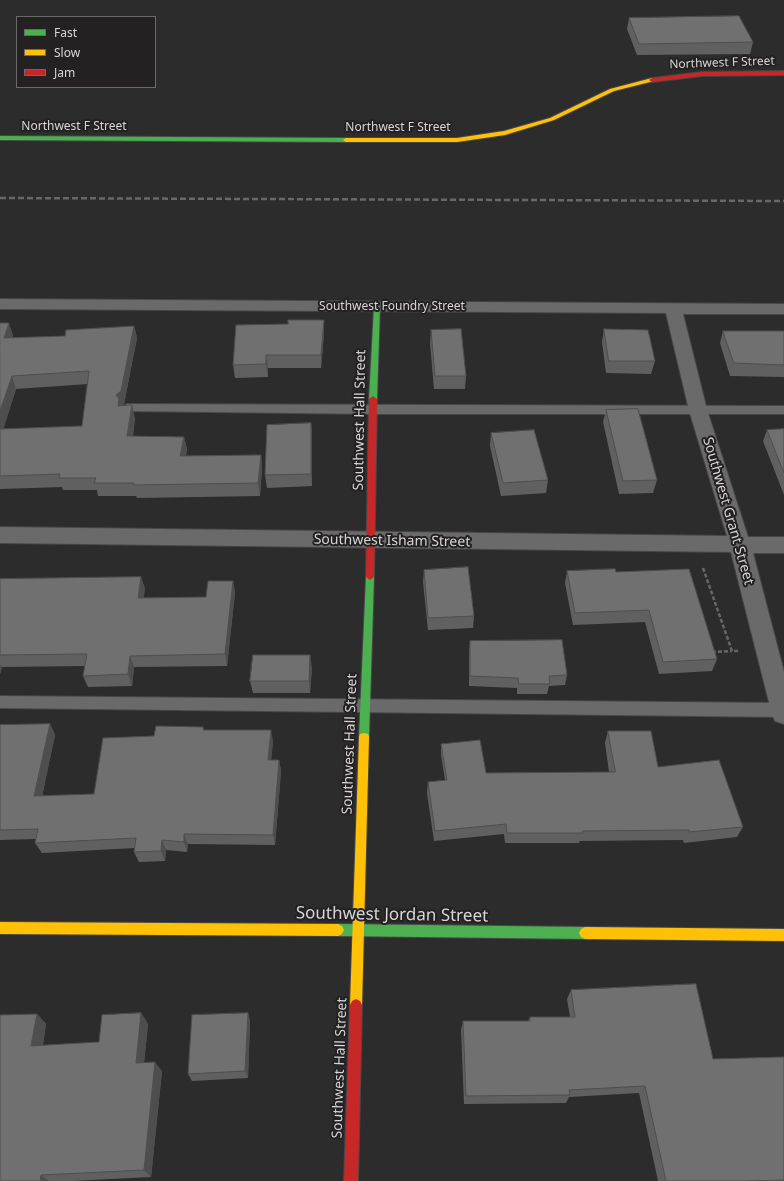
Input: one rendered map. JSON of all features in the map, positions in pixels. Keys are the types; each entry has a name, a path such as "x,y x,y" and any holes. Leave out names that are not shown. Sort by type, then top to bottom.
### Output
{"street":[{"name":"Northwest F Street","path":"0,138 464,140 486,138 531,127 562,114 602,93 642,81 684,74 784,73"},
{"name":"Southwest Foundry Street","path":"0,304 377,308 784,309"},
{"name":"Southwest Hall Street","path":"351,1181 364,707 372,541 373,410 377,308"},
{"name":"Southwest Grant Street","path":"673,309 698,410 740,545 766,649 784,711"},
{"name":"Southwest Isham Street","path":"0,535 372,541 784,545"},
{"name":"Southwest Jordan Street","path":"0,928 784,935"}],"lane":[{"path":"127,408 373,410 784,410"},
{"path":"0,702 784,711"}],"path":[{"path":"695,545 732,651"},
{"path":"712,652 766,649"}],"building":[{"path":"739,16 753,42 639,44 629,18"},
{"path":"288,320 324,320 321,355 266,355 266,364 233,365 236,325 288,324"},
{"path":"0,323 9,323 4,338 65,336 66,330 134,326 121,391 116,395 119,399 118,406 132,405 127,436 184,437 180,456 261,455 258,483 133,485 134,483 94,483 96,478 59,478 60,474 0,476 0,429 82,426 89,371 12,376 0,411"},
{"path":"461,329 466,376 435,376 431,330"},
{"path":"604,329 648,330 655,361 609,361"},
{"path":"723,331 784,331 784,365 734,363"},
{"path":"638,409 657,480 623,481 606,410"},
{"path":"311,423 311,474 265,475 267,425"},
{"path":"784,429 784,473 767,430"},
{"path":"534,430 548,480 503,483 491,433"},
{"path":"468,567 474,616 428,618 424,570"},
{"path":"615,569 616,572 689,569 717,659 663,662 649,610 575,613 567,571"},
{"path":"141,577 138,598 206,597 208,581 233,581 225,654 130,656 128,674 83,676 87,654 0,655 0,579"},
{"path":"562,640 567,675 549,676 550,684 519,684 518,678 470,676 470,641"},
{"path":"253,655 310,655 309,681 250,681"},
{"path":"50,724 34,796 94,794 103,738 154,736 156,726 203,727 203,730 271,730 268,760 279,760 273,835 184,834 184,842 162,840 161,851 134,852 136,838 35,843 38,829 0,830 0,725"},
{"path":"608,731 651,731 658,767 719,760 743,827 689,832 689,830 582,831 583,833 507,833 506,824 435,831 428,782 447,780 441,744 480,740 486,773 615,772"},
{"path":"696,984 713,1059 784,1057 784,1180 666,1181 645,1086 569,1090 570,1095 466,1096 463,1021 530,1021 530,1017 575,1017 571,990"},
{"path":"141,1013 136,1063 155,1062 144,1170 41,1175 40,1181 0,1181 0,1015 37,1014 31,1046 99,1042 102,1015"},
{"path":"248,1013 245,1071 188,1074 192,1015"}],"railway":[{"path":"0,198 784,201"}],"traffic: fast":[{"path":"0,138 346,140"},
{"path":"373,399 377,307"},
{"path":"364,737 370,577"},
{"path":"338,930 585,933"}],"traffic: slow":[{"path":"346,140 457,140 505,133 552,119 612,90 652,80"},
{"path":"356,1005 364,737"},
{"path":"0,928 338,930"},
{"path":"585,933 784,935"}],"traffic: jam":[{"path":"652,80 702,74 784,73"},
{"path":"370,577 373,399"},
{"path":"351,1181 356,1005"}]}
